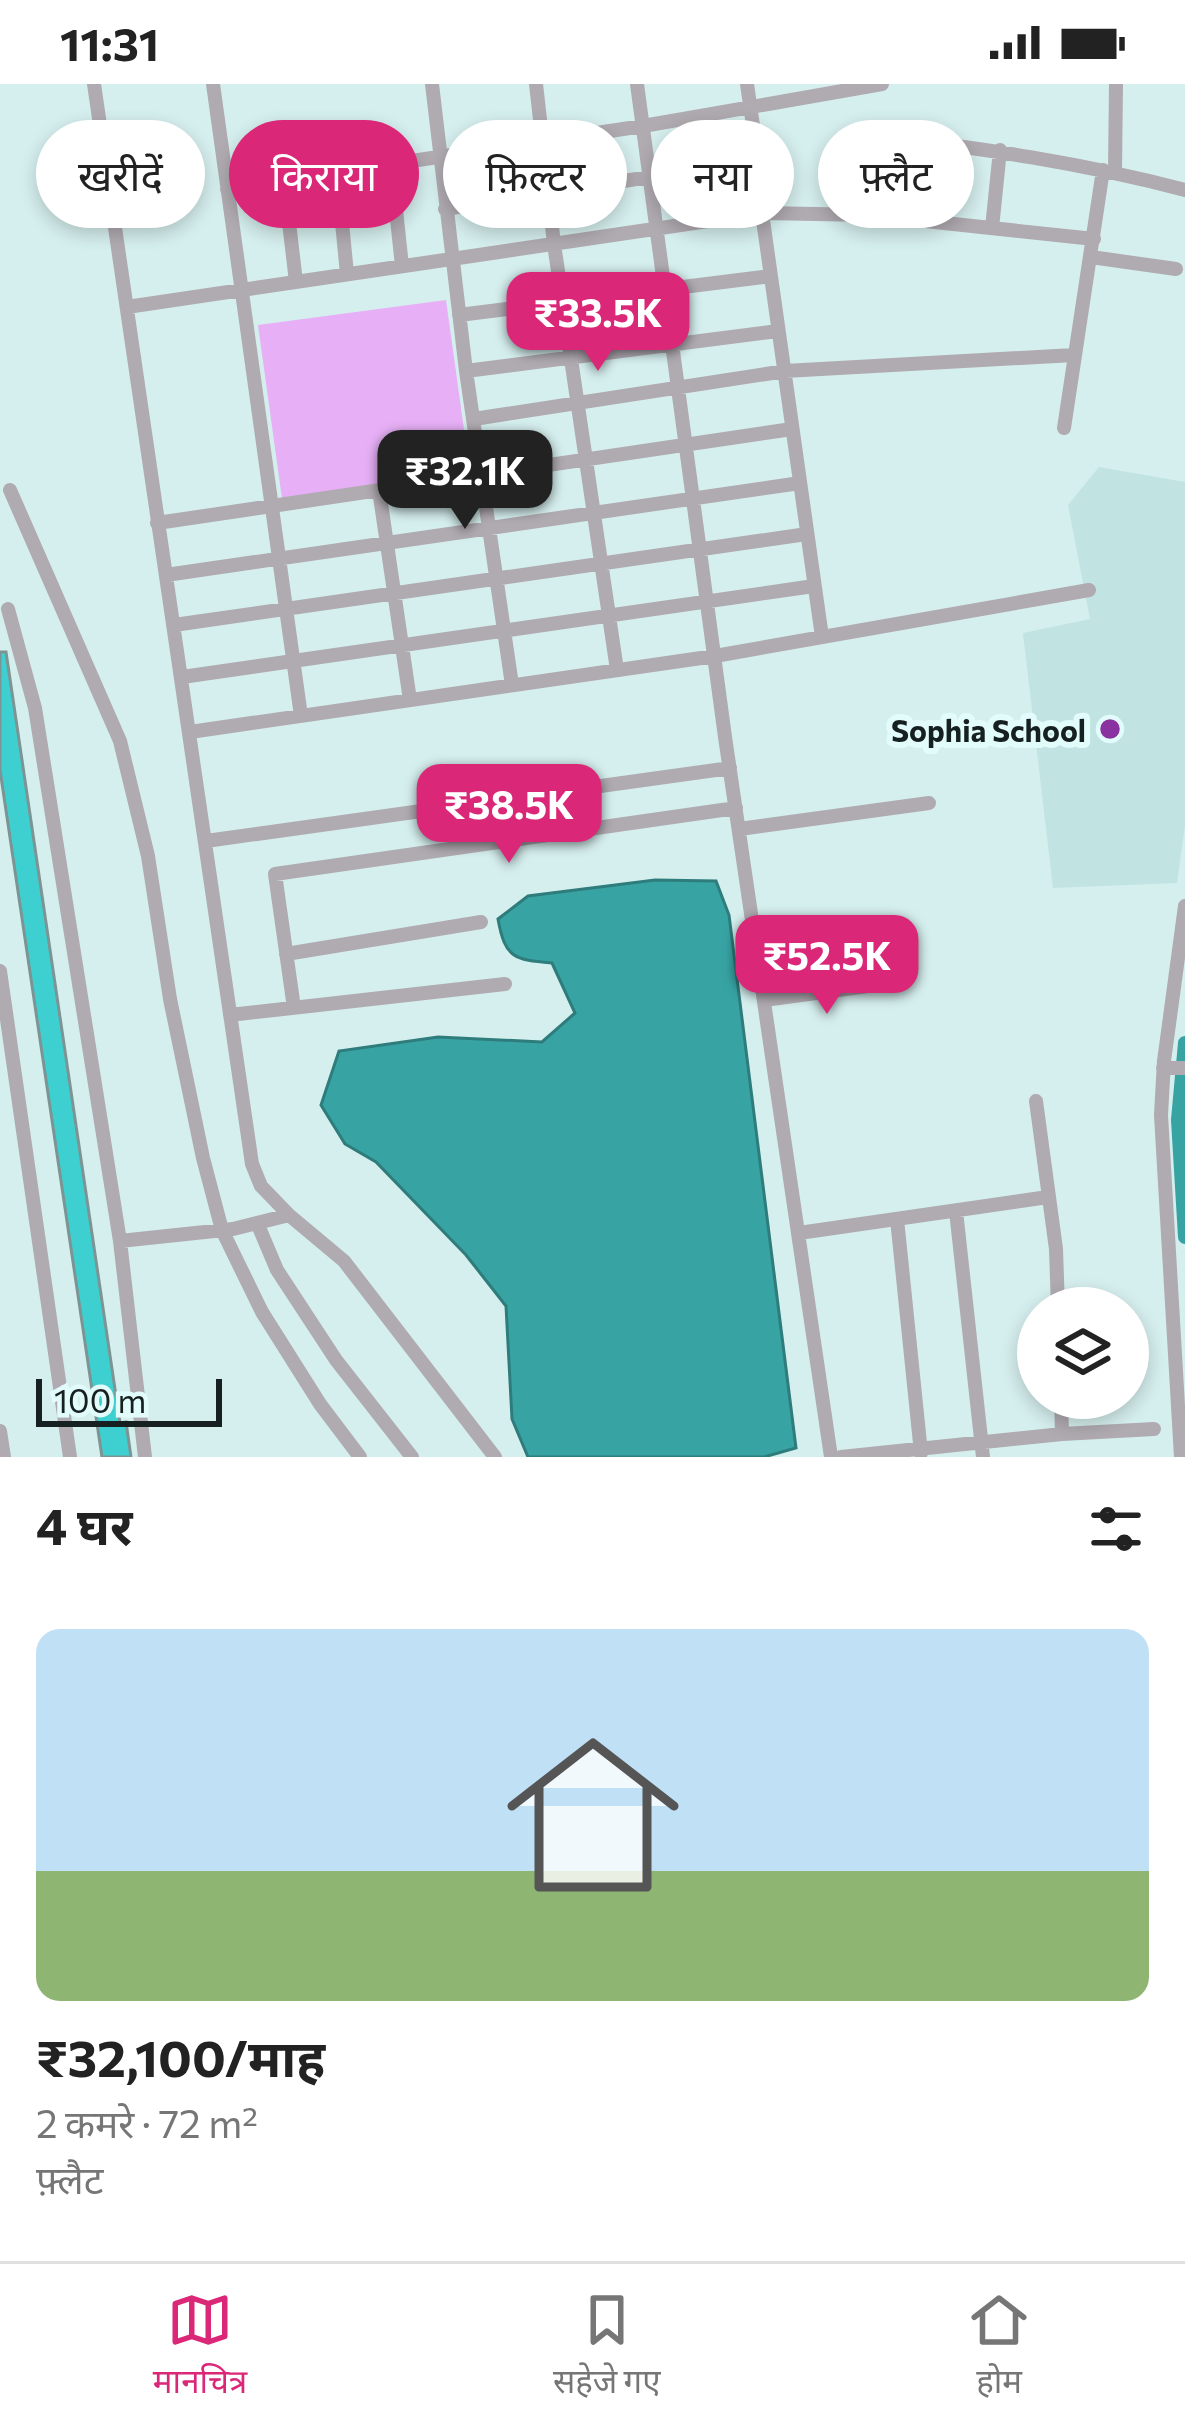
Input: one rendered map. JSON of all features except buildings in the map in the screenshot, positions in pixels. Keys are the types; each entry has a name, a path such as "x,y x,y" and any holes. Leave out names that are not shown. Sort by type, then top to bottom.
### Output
{"street":[{"path":"94,84 252,1164 261,1186 344,1262 494,1457"},
{"path":"213,84 301,716"},
{"path":"432,84 443,186"},
{"path":"536,84 540,120"},
{"path":"637,84 730,768 831,1457"},
{"path":"747,84 753,120"},
{"path":"627,129 882,84"},
{"path":"1064,428 1109,170 1116,84"},
{"path":"974,147 1109,170 1185,190"},
{"path":"992,228 1000,150"},
{"path":"419,159 443,155"},
{"path":"627,181 650,178"},
{"path":"974,226 1094,239"},
{"path":"290,228 296,282"},
{"path":"343,228 347,274"},
{"path":"398,228 402,266"},
{"path":"448,228 512,685"},
{"path":"552,228 617,670"},
{"path":"127,307 664,228"},
{"path":"764,228 821,637"},
{"path":"1091,257 1176,269"},
{"path":"459,315 771,276"},
{"path":"466,370 778,331"},
{"path":"474,419 785,371 1074,355"},
{"path":"158,523 792,429"},
{"path":"166,575 800,483"},
{"path":"10,490 120,741 148,856 170,999 222,1230 262,1312 360,1457"},
{"path":"380,490 410,700"},
{"path":"174,625 807,534"},
{"path":"182,677 814,586"},
{"path":"190,731 715,656 1089,590"},
{"path":"8,609 35,708 120,1241 146,1457"},
{"path":"206,841 730,768"},
{"path":"739,829 929,803"},
{"path":"294,1008 275,874 736,808"},
{"path":"1181,1457 1161,1115 1173,1068 1185,907"},
{"path":"286,954 481,922"},
{"path":"0,971 70,1457"},
{"path":"230,1015 505,984"},
{"path":"764,1000 883,984"},
{"path":"1036,1101 1057,1287"},
{"path":"799,1233 1048,1197"},
{"path":"956,1210 982,1450"},
{"path":"120,1241 258,1225 289,1215"},
{"path":"897,1219 921,1453"},
{"path":"258,1225 277,1270 324,1342 412,1457"},
{"path":"1061,1419 1061,1434"},
{"path":"841,1457 982,1450 1061,1434 1154,1429"},
{"path":"0,1431 4,1457"}],"shaded area":[{"path":"446,300 471,480 283,506 258,325"},
{"name":"Sophia School","path":"1099,467 1185,482 1185,825 1177,883 1053,888 1023,633 1090,619 1068,505"}],"water":[{"path":"655,880 716,881 729,915 796,1448 764,1457 528,1457 512,1419 506,1306 466,1255 376,1162 345,1144 321,1105 339,1051 438,1037 542,1042 575,1013 552,963 513,954 498,919 528,896"}],"waterway":[{"path":"1185,1043 1178,1120 1185,1237"}],"place":[{"name":"Sophia School","path":"1110,729"}]}
